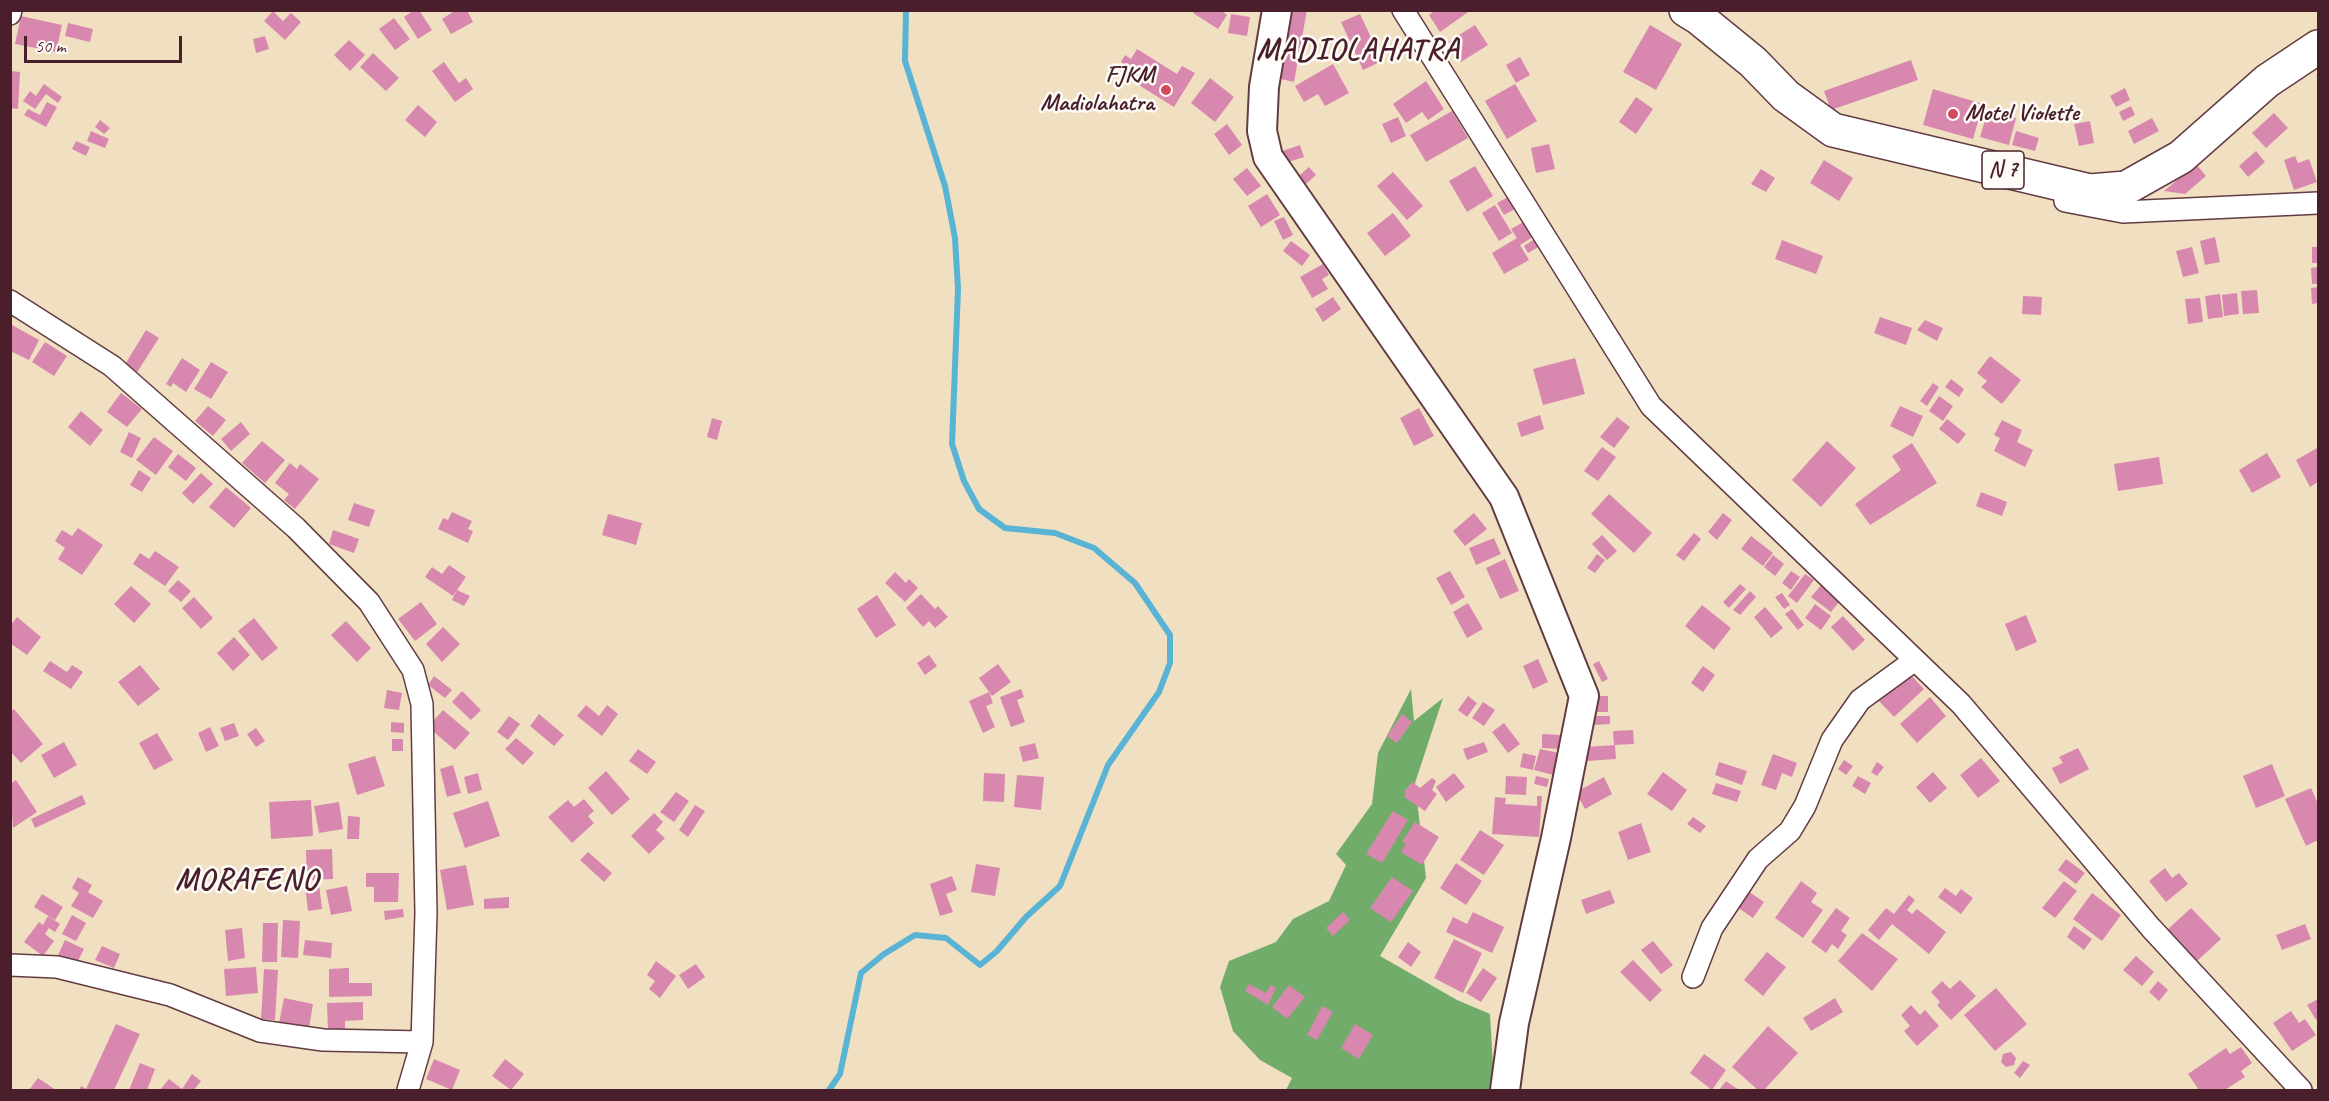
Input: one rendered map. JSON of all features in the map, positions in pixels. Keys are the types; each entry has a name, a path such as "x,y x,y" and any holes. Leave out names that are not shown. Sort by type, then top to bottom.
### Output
{"main road":[{"name":"N 7","path":"1686,10 1753,62 1786,96 1833,130 2090,191 2126,188 2181,157 2267,81 2319,47"}],"street":[{"path":"1277,10 1264,87 1262,131 1268,157 1504,496 1584,696 1556,838 1514,1023 1505,1090"},
{"path":"1403,10 1651,406 1961,704 2151,927 2301,1090"},
{"path":"2036,178 2039,192 2052,198 2123,212 2319,203"},
{"path":"10,302 112,366 296,528 369,602 413,670 422,704 426,913 422,1042 408,1090"},
{"path":"1693,976 1712,928 1758,859 1790,831 1805,806 1832,740 1860,700 1915,660"},
{"path":"10,965 57,967 170,995 260,1031 323,1040 422,1042"}],"green space":[{"path":"1411,689 1414,721 1443,698 1415,783 1426,878 1380,956 1457,1000 1490,1014 1493,1066 1491,1090 1286,1090 1292,1078 1260,1060 1233,1031 1220,987 1229,961 1276,942 1293,919 1329,901 1346,865 1336,854 1372,804 1378,753"}],"building":[{"path":"414,10 419,10 432,30 418,39 404,17"},
{"path":"456,10 467,10 473,22 451,34 442,19"},
{"path":"1194,10 1220,10 1227,15 1218,29 1193,13"},
{"path":"1293,10 1307,10 1294,82 1281,79"},
{"path":"1436,10 1471,10 1440,32 1429,15"},
{"path":"273,11 283,21 291,13 301,22 285,40 264,21"},
{"path":"1231,14 1250,17 1247,36 1228,33"},
{"path":"1360,14 1382,61 1363,70 1341,22"},
{"path":"21,16 62,25 56,52 15,44"},
{"path":"394,18 410,39 395,50 379,29"},
{"path":"68,23 93,29 90,42 65,36"},
{"path":"1475,25 1488,45 1461,62 1448,42"},
{"path":"1650,25 1682,44 1656,90 1623,72"},
{"path":"265,36 269,49 256,53 253,39"},
{"path":"349,40 365,55 350,71 334,55"},
{"name":"FJKM Madiolahatra","path":"1137,49 1177,74 1182,66 1195,73 1174,107 1121,74 1126,66 1121,62 1125,55 1131,59"},
{"path":"373,53 399,78 386,91 360,67"},
{"path":"1520,57 1530,75 1516,83 1506,65"},
{"path":"1911,60 1918,80 1831,110 1824,91"},
{"path":"444,62 459,83 466,78 473,89 455,102 432,71"},
{"path":"1333,64 1349,93 1325,106 1318,94 1304,102 1295,86"},
{"path":"10,71 20,72 18,109 10,108"},
{"path":"1210,78 1234,97 1215,122 1191,103"},
{"path":"1426,81 1444,109 1428,120 1422,112 1406,123 1393,104"},
{"path":"44,84 62,97 58,103 46,94 35,109 23,101 30,91 36,96"},
{"path":"1515,84 1537,121 1507,139 1485,101"},
{"path":"2125,88 2130,100 2116,107 2110,96"},
{"name":"Motel Violette","path":"1933,89 1983,104 1973,139 1923,125"},
{"path":"1636,97 1653,109 1636,134 1619,122"},
{"path":"47,102 57,107 46,127 24,115 28,109 40,115"},
{"path":"418,105 437,122 425,137 405,120"},
{"path":"2131,106 2135,115 2123,121 2119,112"},
{"path":"1988,110 2016,118 2009,145 1980,137"},
{"path":"1452,111 1468,138 1426,162 1410,135"},
{"path":"2274,113 2288,128 2266,148 2252,133"},
{"path":"1398,117 1406,136 1391,143 1382,124"},
{"path":"2152,118 2159,131 2134,144 2128,131"},
{"path":"100,120 110,128 104,134 95,127"},
{"path":"2090,121 2094,143 2079,146 2074,124"},
{"path":"1227,124 1242,145 1229,155 1214,134"},
{"path":"91,131 109,139 105,148 87,141"},
{"path":"2016,131 2039,138 2035,151 2012,145"},
{"path":"76,141 90,147 86,156 72,149"},
{"path":"1549,144 1555,169 1536,173 1531,148"},
{"path":"1300,145 1304,157 1282,164 1279,152"},
{"path":"2256,151 2265,162 2248,177 2239,166"},
{"path":"2295,156 2298,163 2309,159 2317,182 2294,190 2284,160"},
{"path":"1824,160 1853,178 1839,201 1810,183"},
{"path":"2196,164 2206,176 2185,194 2164,191"},
{"path":"1475,166 1493,196 1467,212 1449,181"},
{"path":"1309,167 1316,175 1299,190 1292,182"},
{"path":"1247,168 1261,186 1247,196 1233,179"},
{"path":"1761,169 1775,178 1766,192 1751,184"},
{"path":"1393,172 1423,206 1407,220 1377,186"},
{"path":"1267,194 1280,215 1261,227 1248,206"},
{"path":"1510,196 1517,208 1504,215 1497,203"},
{"path":"1495,205 1512,233 1499,241 1482,213"},
{"path":"1393,213 1411,236 1385,256 1367,233"},
{"path":"1284,217 1293,235 1283,240 1274,221"},
{"path":"1527,220 1536,235 1520,245 1529,260 1504,274 1492,253 1517,238 1511,229"},
{"path":"2215,237 2220,262 2205,265 2200,241"},
{"path":"1536,238 1540,246 1528,253 1524,246"},
{"path":"1782,240 1823,256 1816,274 1775,259"},
{"path":"1291,241 1310,255 1302,266 1283,251"},
{"path":"2192,247 2199,273 2183,277 2176,251"},
{"path":"2312,247 2318,247 2318,263 2312,263"},
{"path":"1323,264 1329,275 1322,279 1328,289 1312,298 1300,277"},
{"path":"2318,267 2318,284 2312,284 2311,268"},
{"path":"2318,287 2318,303 2312,304 2311,288"},
{"path":"2257,290 2259,313 2243,314 2241,291"},
{"path":"2237,293 2239,314 2224,316 2222,295"},
{"path":"2220,294 2223,317 2208,319 2205,296"},
{"path":"2023,296 2042,297 2041,315 2022,314"},
{"path":"1333,297 1341,309 1323,322 1315,309"},
{"path":"2200,298 2203,322 2188,324 2185,299"},
{"path":"1880,317 1912,328 1906,345 1874,333"},
{"path":"1925,320 1943,328 1937,341 1917,330"},
{"path":"12,325 39,340 29,360 10,351"},
{"path":"146,330 159,338 136,374 124,366"},
{"path":"45,342 67,356 54,376 32,362"},
{"path":"1990,356 2021,380 2002,404 1981,387 1987,381 1977,373"},
{"path":"182,358 200,370 186,392 173,383 171,387 166,384"},
{"path":"1575,358 1585,394 1543,405 1533,369"},
{"path":"211,362 228,372 211,399 194,389"},
{"path":"1951,379 1964,389 1959,397 1945,387"},
{"path":"1933,383 1939,387 1927,406 1920,401"},
{"path":"121,393 142,409 127,427 107,412"},
{"path":"1939,396 1953,406 1943,421 1929,411"},
{"path":"208,406 226,420 213,436 195,421"},
{"path":"1900,406 1923,416 1913,437 1890,426"},
{"path":"1419,408 1434,436 1414,446 1400,418"},
{"path":"81,411 103,430 90,446 68,427"},
{"path":"1540,415 1544,429 1521,437 1517,423"},
{"path":"1617,417 1630,427 1614,448 1600,437"},
{"path":"712,418 722,421 717,440 707,437"},
{"path":"1947,419 1966,434 1958,444 1939,429"},
{"path":"2002,420 2022,430 2017,442 2033,450 2025,467 1994,451 2000,438 1994,435"},
{"path":"241,422 250,434 231,451 221,439"},
{"path":"129,432 141,438 132,458 120,452"},
{"path":"154,437 173,451 156,475 136,460"},
{"path":"262,441 285,460 265,483 242,463"},
{"path":"1827,441 1856,468 1821,507 1792,480"},
{"path":"1912,443 1937,483 1870,525 1855,504 1901,470 1892,456"},
{"path":"1602,447 1616,457 1598,481 1584,471"},
{"path":"2317,448 2318,482 2310,487 2296,460"},
{"path":"2267,453 2281,477 2252,493 2239,470"},
{"path":"178,454 196,468 186,481 168,467"},
{"path":"2159,457 2163,484 2118,491 2114,464"},
{"path":"290,463 297,469 300,464 319,479 295,509 284,500 289,494 275,483"},
{"path":"139,470 151,478 142,492 130,485"},
{"path":"201,473 213,484 193,504 182,493"},
{"path":"226,487 251,508 234,528 209,507"},
{"path":"1981,492 2007,502 2002,516 1976,506"},
{"path":"1609,494 1652,533 1634,553 1591,514"},
{"path":"354,503 375,510 369,527 348,520"},
{"path":"452,512 472,521 468,529 473,531 468,543 438,529 443,518 448,520"},
{"path":"1474,513 1487,529 1465,546 1453,531"},
{"path":"1723,513 1732,520 1717,540 1708,532"},
{"path":"608,514 642,523 636,545 602,535"},
{"path":"78,528 103,545 82,575 58,559 65,548 55,541 62,530 72,536"},
{"path":"333,530 359,539 354,553 329,544"},
{"path":"1694,533 1701,539 1684,561 1676,555"},
{"path":"1602,535 1617,551 1607,560 1592,544"},
{"path":"1751,536 1773,553 1763,566 1741,549"},
{"path":"1494,538 1501,554 1476,565 1469,548"},
{"path":"155,551 179,567 165,586 133,564 140,553 149,559"},
{"path":"1597,554 1605,560 1595,573 1587,568"},
{"path":"1773,555 1784,564 1775,576 1764,567"},
{"path":"1505,559 1519,591 1500,599 1486,568"},
{"path":"449,565 466,577 453,596 425,577 432,567 442,574"},
{"path":"1450,571 1465,597 1451,605 1436,578"},
{"path":"1791,571 1800,577 1791,590 1782,583"},
{"path":"895,572 906,583 909,579 918,588 905,602 885,583"},
{"path":"1805,574 1814,580 1797,603 1788,596"},
{"path":"178,580 191,591 181,602 168,591"},
{"path":"1740,584 1746,589 1729,608 1723,602"},
{"path":"1822,584 1842,598 1831,612 1811,597"},
{"path":"131,586 151,604 134,623 114,604"},
{"path":"457,590 470,596 464,606 452,600"},
{"path":"1750,591 1756,597 1740,615 1733,610"},
{"path":"1782,593 1790,605 1784,609 1775,597"},
{"path":"921,594 935,609 938,606 948,617 935,628 929,621 923,627 906,608"},
{"path":"877,595 896,625 876,638 857,609"},
{"path":"194,597 213,618 201,629 182,608"},
{"path":"421,602 437,624 415,641 398,619"},
{"path":"1468,603 1483,629 1467,638 1453,612"},
{"path":"1815,604 1831,616 1821,630 1805,618"},
{"path":"1702,605 1731,628 1714,650 1685,626"},
{"path":"1765,607 1783,628 1771,638 1754,617"},
{"path":"1792,609 1804,625 1798,630 1785,614"},
{"path":"2026,615 2037,642 2016,651 2005,624"},
{"path":"1843,616 1865,640 1853,651 1831,627"},
{"path":"17,617 41,637 27,655 10,643 10,626"},
{"path":"254,618 278,648 262,661 238,631"},
{"path":"346,621 371,648 357,662 331,635"},
{"path":"443,627 460,644 442,662 426,644"},
{"path":"234,637 250,655 233,671 217,653"},
{"path":"929,655 937,666 925,675 917,663"},
{"path":"1538,659 1548,682 1533,689 1523,666"},
{"path":"50,661 67,672 72,665 83,672 71,689 43,671"},
{"path":"1599,661 1608,679 1602,682 1593,664"},
{"path":"998,664 1011,682 992,696 979,678"},
{"path":"140,665 160,689 138,706 118,682"},
{"path":"1703,666 1715,675 1703,692 1691,683"},
{"path":"1908,672 1924,689 1894,717 1878,700"},
{"path":"434,676 452,690 445,698 428,685"},
{"path":"1021,689 1024,697 1017,700 1025,722 1011,727 1000,697"},
{"path":"387,690 402,693 399,710 384,708"},
{"path":"462,691 481,710 471,720 452,702"},
{"path":"989,692 993,703 986,706 995,727 983,733 969,701"},
{"path":"1468,696 1477,703 1467,717 1458,710"},
{"path":"1594,696 1608,696 1608,712 1594,712"},
{"path":"1930,697 1946,716 1917,743 1900,724"},
{"path":"1483,702 1495,710 1484,726 1472,718"},
{"path":"586,705 599,716 607,705 618,714 602,736 577,716"},
{"path":"14,709 43,744 21,763 10,751 10,712"},
{"path":"443,710 470,733 455,750 428,727"},
{"path":"539,714 564,735 554,746 530,726"},
{"path":"1402,714 1412,722 1397,743 1387,736"},
{"path":"509,716 520,724 508,740 497,732"},
{"path":"1594,716 1610,716 1610,724 1594,725"},
{"path":"391,722 404,723 404,733 391,732"},
{"path":"234,723 239,736 225,741 220,728"},
{"path":"1504,723 1520,744 1508,753 1492,732"},
{"path":"210,727 219,746 206,752 198,733"},
{"path":"256,728 265,741 256,747 247,734"},
{"path":"1633,730 1634,744 1614,745 1613,731"},
{"path":"157,733 173,760 154,770 139,743"},
{"path":"1542,734 1561,735 1560,749 1542,748"},
{"path":"516,738 534,753 523,765 505,749"},
{"path":"392,739 403,739 403,751 392,751"},
{"path":"64,742 77,765 54,778 41,755"},
{"path":"1484,742 1488,752 1467,760 1463,749"},
{"path":"1035,743 1039,758 1023,762 1019,747"},
{"path":"1615,745 1616,759 1586,761 1585,747"},
{"path":"2078,748 2089,769 2060,784 2052,768 2063,763 2059,757"},
{"path":"638,749 656,762 647,774 629,761"},
{"path":"1540,749 1559,753 1553,775 1534,770"},
{"path":"1523,753 1536,756 1533,770 1520,767"},
{"path":"1773,754 1797,763 1792,777 1782,773 1776,790 1761,785"},
{"path":"375,756 385,786 357,795 348,764"},
{"path":"1981,758 2000,781 1978,798 1960,775"},
{"path":"1844,760 1853,766 1846,775 1838,769"},
{"path":"1719,762 1747,771 1742,785 1715,775"},
{"path":"1877,762 1884,767 1877,776 1871,772"},
{"path":"2272,764 2285,796 2256,808 2243,776"},
{"path":"453,765 461,793 447,797 440,769"},
{"path":"606,771 630,799 612,815 588,788"},
{"path":"1663,772 1687,790 1672,811 1647,794"},
{"path":"1933,772 1947,788 1930,803 1916,787"},
{"path":"478,773 482,790 468,794 464,777"},
{"path":"984,773 1005,774 1004,802 983,801"},
{"path":"1454,773 1465,787 1446,802 1436,787"},
{"path":"1017,775 1044,777 1041,810 1014,807"},
{"path":"1506,776 1527,777 1526,795 1505,794"},
{"path":"1536,776 1549,779 1547,787 1534,784"},
{"path":"1858,776 1871,783 1865,794 1852,786"},
{"path":"1604,777 1612,794 1585,809 1576,792"},
{"path":"1432,778 1436,781 1432,790 1437,794 1425,811 1404,797 1406,794 1404,792 1412,782 1420,788"},
{"path":"16,780 37,812 13,828 10,784"},
{"path":"1716,783 1741,791 1737,802 1712,794"},
{"path":"2311,788 2318,804 2318,840 2306,846 2285,799"},
{"path":"676,792 689,801 674,822 660,812"},
{"path":"82,795 86,804 35,828 31,819"},
{"path":"1537,796 1542,796 1539,837 1492,834 1495,797 1506,798 1505,804 1537,806"},
{"path":"584,799 594,811 588,816 594,823 572,843 548,817 568,800 574,807"},
{"path":"311,800 313,836 271,839 269,802"},
{"path":"488,801 500,836 465,848 453,813"},
{"path":"339,802 343,829 319,833 314,806"},
{"path":"695,805 705,811 688,837 679,830"},
{"path":"1393,811 1408,820 1382,863 1366,854"},
{"path":"654,813 663,822 656,830 665,838 649,854 631,836"},
{"path":"348,816 360,817 359,839 347,839"},
{"path":"1693,817 1706,826 1700,833 1687,824"},
{"path":"1415,822 1439,837 1422,865 1401,852 1406,844 1402,842"},
{"path":"1641,823 1651,852 1628,860 1618,832"},
{"path":"1480,830 1504,845 1484,875 1460,860"},
{"path":"332,849 333,879 307,880 306,850"},
{"path":"588,852 612,873 604,882 580,860"},
{"path":"2066,859 2085,873 2076,884 2058,870"},
{"path":"1456,863 1482,881 1466,905 1440,888"},
{"path":"976,864 1000,868 995,896 971,892"},
{"path":"466,865 474,905 447,910 440,870"},
{"path":"2165,868 2172,878 2179,873 2188,884 2166,902 2149,881"},
{"path":"366,873 399,873 398,902 374,902 374,887 366,887"},
{"path":"952,876 957,890 946,894 953,912 940,916 930,884"},
{"path":"78,877 92,885 88,892 103,901 93,918 71,906 79,893 72,888"},
{"path":"1392,877 1413,891 1391,922 1370,908"},
{"path":"1801,881 1817,893 1811,902 1823,910 1803,938 1775,918"},
{"path":"2064,881 2077,891 2055,918 2042,908"},
{"path":"319,884 322,909 308,911 305,885"},
{"path":"347,886 352,911 331,915 326,890"},
{"path":"1945,888 1956,896 1961,889 1973,898 1961,914 1938,897"},
{"path":"1745,889 1764,902 1753,918 1734,905"},
{"path":"1610,890 1615,903 1586,914 1581,900"},
{"path":"2092,893 2121,915 2102,941 2073,919"},
{"path":"42,894 63,907 55,920 34,907"},
{"path":"1909,895 1915,900 1907,910 1912,914 1917,909 1946,932 1929,954 1892,924 1879,940 1868,930 1886,908 1894,914"},
{"path":"509,897 509,908 484,909 484,899"},
{"path":"1836,908 1850,918 1841,931 1847,935 1838,949 1832,944 1826,953 1811,942"},
{"path":"2191,908 2221,939 2197,961 2167,930"},
{"path":"403,909 404,917 385,920 384,911"},
{"path":"1343,912 1350,920 1333,936 1326,928"},
{"path":"1473,912 1504,927 1492,953 1446,932 1453,917 1467,924"},
{"path":"72,915 86,923 76,941 62,934"},
{"path":"48,916 60,924 55,932 49,928 45,934 54,941 43,956 24,942 39,922 43,925"},
{"path":"283,920 300,921 298,958 281,957"},
{"path":"263,923 278,923 277,962 262,962"},
{"path":"2305,924 2311,939 2282,950 2276,935"},
{"path":"2074,926 2092,939 2084,950 2067,937"},
{"path":"242,928 245,958 228,961 225,930"},
{"path":"1862,933 1898,959 1872,991 1838,961"},
{"path":"1454,939 1482,953 1463,993 1434,978"},
{"path":"65,940 84,949 77,963 58,955"},
{"path":"305,940 332,943 331,958 303,955"},
{"path":"1653,941 1673,965 1661,974 1641,950"},
{"path":"1408,942 1421,952 1411,967 1398,957"},
{"path":"102,946 120,954 114,968 95,960"},
{"path":"1767,952 1786,967 1763,996 1744,980"},
{"path":"2136,956 2154,972 2142,986 2123,970"},
{"path":"1633,960 1662,990 1650,1002 1620,972"},
{"path":"656,961 676,976 660,998 649,989 655,981 647,975"},
{"path":"696,964 705,977 688,989 679,975"},
{"path":"256,967 258,993 226,996 224,969"},
{"path":"349,968 349,983 372,983 372,996 329,997 329,969"},
{"path":"1483,968 1497,978 1481,1002 1466,993"},
{"path":"264,969 278,970 275,1020 261,1019"},
{"path":"1960,980 1976,996 1951,1020 1937,1005 1940,1002 1931,992 1942,981 1950,989"},
{"path":"2158,981 2168,990 2159,1001 2149,992"},
{"path":"1249,984 1266,993 1271,985 1276,988 1268,1005 1245,991"},
{"path":"1289,985 1305,997 1287,1019 1272,1007"},
{"path":"1996,988 2027,1024 1995,1051 1964,1015"},
{"path":"284,998 313,1004 309,1028 279,1023"},
{"path":"1835,998 1843,1012 1811,1031 1803,1018"},
{"path":"2318,999 2318,1018 2316,1020 2307,1005"},
{"path":"363,1002 363,1020 345,1021 345,1032 328,1032 327,1003"},
{"path":"1911,1005 1920,1015 1925,1010 1939,1026 1917,1046 1904,1031 1910,1026 1901,1015"},
{"path":"1322,1006 1333,1012 1317,1040 1307,1035"},
{"path":"2291,1011 2299,1023 2305,1019 2316,1035 2292,1051 2273,1023"},
{"path":"116,1024 140,1034 114,1090 79,1090 81,1086 86,1089"},
{"path":"1355,1024 1373,1035 1359,1059 1341,1048"},
{"path":"1768,1026 1798,1053 1764,1090 1758,1090 1732,1067"},
{"path":"2241,1047 2252,1063 2241,1071 2245,1077 2225,1090 2199,1090 2188,1074 2226,1048 2230,1054"},
{"path":"2011,1052 2016,1058 2014,1065 2006,1067 2001,1062 2003,1054"},
{"path":"1704,1054 1726,1070 1712,1090 1690,1073"},
{"path":"434,1059 460,1070 452,1090 426,1079"},
{"path":"505,1059 524,1074 511,1090 492,1076"},
{"path":"2023,1061 2030,1065 2020,1078 2014,1073"},
{"path":"140,1063 155,1069 147,1090 129,1090"},
{"path":"192,1074 201,1081 194,1090 160,1090 169,1079 182,1089"},
{"path":"38,1078 56,1090 29,1090"},
{"path":"1726,1081 1739,1090 1719,1090"}],"waterway":[{"path":"829,1090 840,1074 861,973 884,954 915,935 946,938 980,965 997,951 1026,917 1060,886 1108,765 1159,692 1170,663 1170,635 1135,583 1094,548 1055,533 1005,528 979,509 964,481 952,444 958,289 955,238 945,186 905,61 906,10"}],"place":[{"name":"FJKM Madiolahatra","path":"1166,90"},
{"name":"Motel Violette","path":"1953,114"}],"district":[{"name":"MADIOLAHATRA","path":"1358,51"},
{"name":"MORAFENO","path":"247,881"}]}
